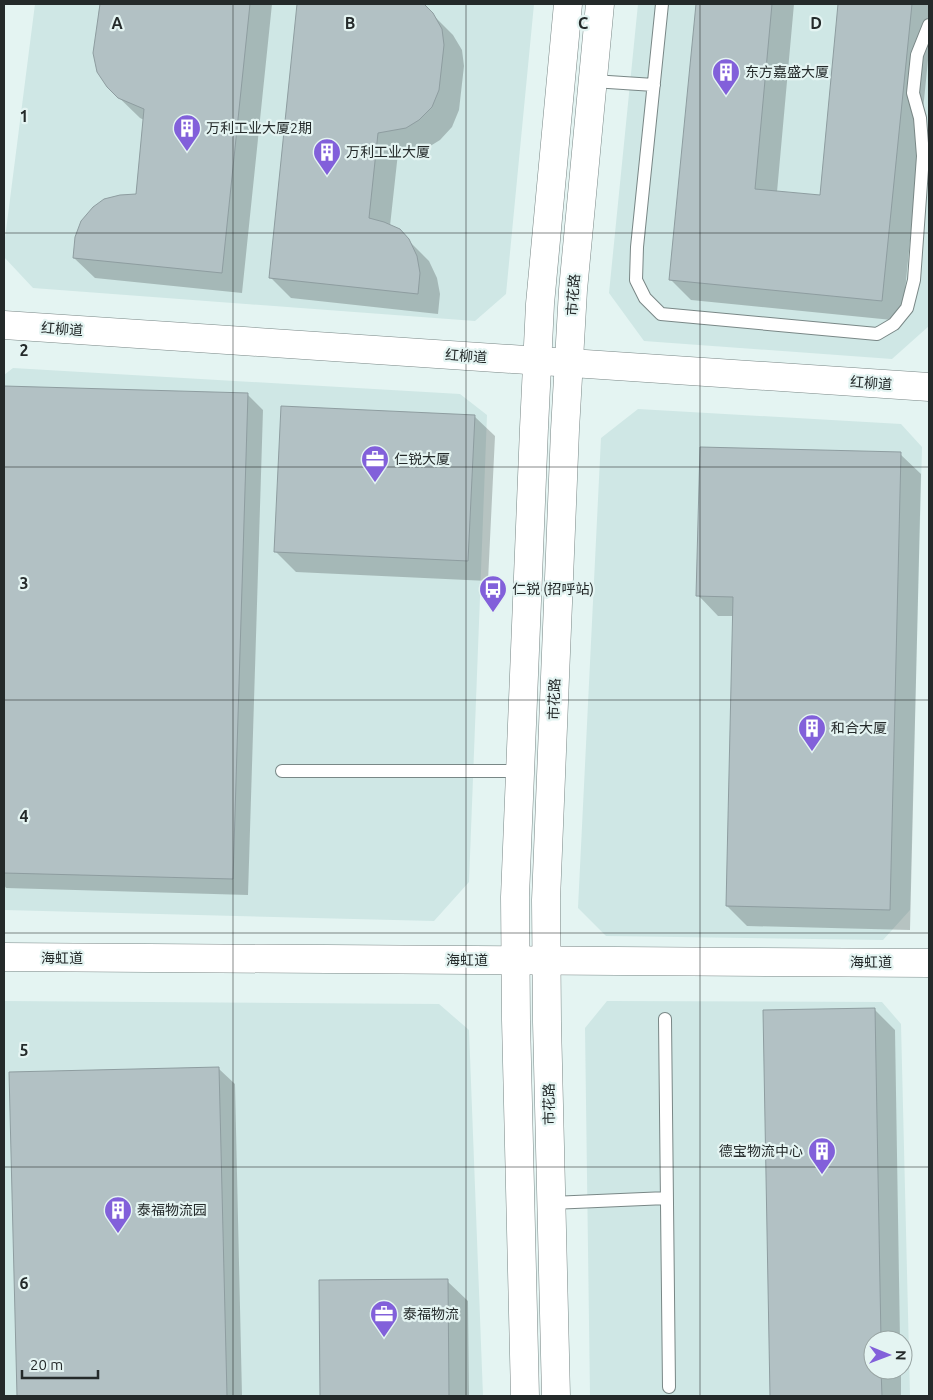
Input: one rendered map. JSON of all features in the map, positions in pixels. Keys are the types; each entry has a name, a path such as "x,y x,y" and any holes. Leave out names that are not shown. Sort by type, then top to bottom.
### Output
{"main road":[{"path":"525,1396 516,897 537,361 542,286 568,4"},
{"name":"市花路","path":"556,1396 546,900 568,363 573,290 600,4"},
{"name":"红柳道","path":"4,325 929,387"},
{"name":"海虹道","path":"4,957 929,963"}],"lane":[{"path":"662,4 637,247 636,280 645,298 661,314 878,334 894,324 907,308 914,280 923,156 920,118 913,93 917,55 929,25"},
{"path":"593,80 654,86"},
{"path":"282,771 520,771"},
{"path":"665,1020 669,1387"},
{"path":"551,1203 667,1198"}],"shaded area":[{"path":"35,4 534,4 506,294 475,321 33,288 4,257 4,246"},
{"path":"638,4 929,4 929,326 892,359 644,341 609,293"},
{"path":"13,368 460,394 487,415 469,882 434,921 4,910 4,375"},
{"path":"638,409 901,424 922,447 910,910 883,940 606,936 578,908 601,438"},
{"path":"4,1001 439,1004 469,1030 483,1396 4,1396"},
{"path":"607,1001 882,1002 901,1024 908,1330 863,1330 863,1380 910,1380 910,1396 590,1396 585,1028"}],"building":[{"name":"万利工业大厦2期","path":"100,4 250,4 222,273 73,258 75,237 81,221 93,207 104,199 136,194 144,109 118,98 107,87 97,72 93,53"},
{"name":"万利工业大厦","path":"297,4 424,4 433,13 442,29 444,45 439,90 432,107 419,120 406,128 378,133 369,218 400,229 409,239 417,256 420,273 418,294 269,278"},
{"name":"东方嘉盛大厦","path":"696,4 772,4 755,189 820,195 838,4 912,4 882,301 669,280"},
{"path":"4,386 248,393 233,879 4,873"},
{"name":"仁锐大厦","path":"281,406 475,415 468,561 274,552"},
{"name":"和合大厦","path":"700,447 901,452 890,910 726,906 733,597 696,596"},
{"name":"德宝物流中心","path":"875,1008 881,1330 863,1330 863,1380 881,1380 882,1396 770,1396 763,1010"},
{"name":"泰福物流园","path":"219,1067 227,1396 17,1396 9,1072"},
{"name":"泰福物流","path":"448,1279 449,1396 320,1396 319,1280"}],"place":[{"name":"东方嘉盛大厦","path":"726,96"},
{"name":"万利工业大厦2期","path":"187,152"},
{"name":"万利工业大厦","path":"327,176"},
{"name":"仁锐大厦","path":"375,483"},
{"name":"仁锐 (招呼站)","path":"493,613"},
{"name":"和合大厦","path":"812,752"},
{"name":"德宝物流中心","path":"822,1175"},
{"name":"泰福物流园","path":"118,1234"},
{"name":"泰福物流","path":"384,1338"}]}
